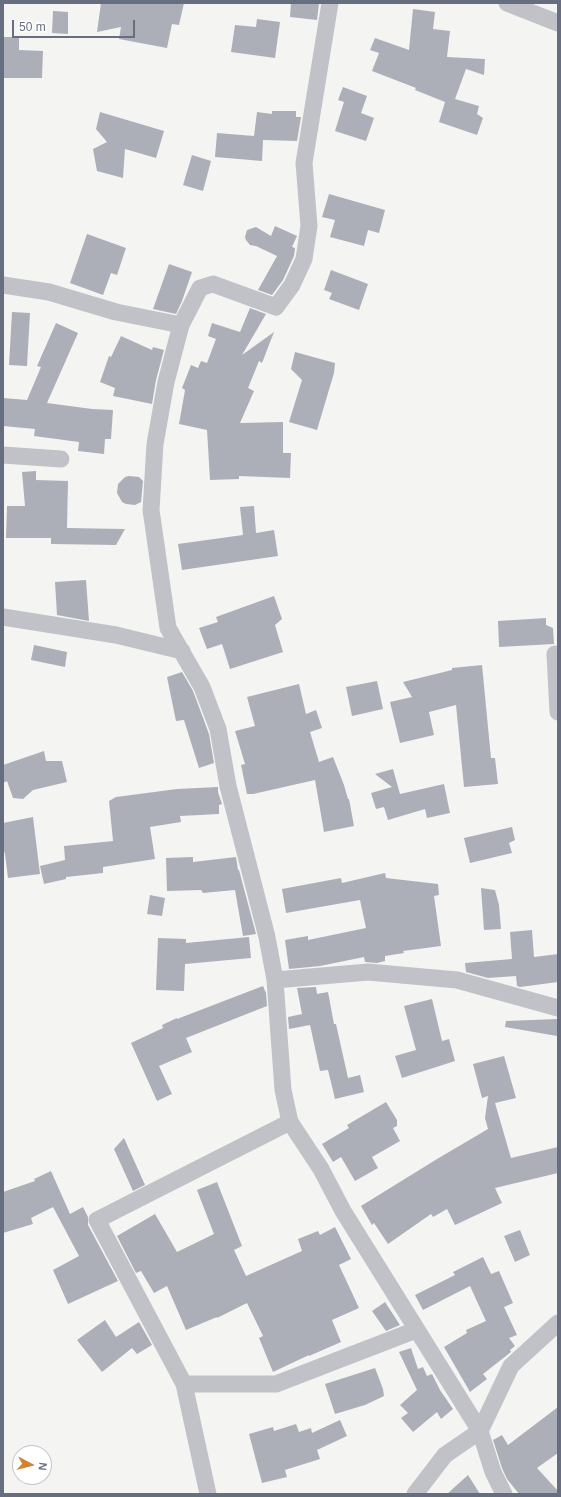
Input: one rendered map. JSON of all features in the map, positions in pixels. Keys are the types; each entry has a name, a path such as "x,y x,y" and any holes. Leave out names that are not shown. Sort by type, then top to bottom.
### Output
{"street":[{"path":"330,3 304,163 309,226 304,259 292,285 276,307 213,284 200,288 181,325 166,382 155,444 152,510 168,628 202,687 218,729 228,786 259,904 275,980 283,1090 290,1122 322,1168 343,1211 480,1431 493,1472 504,1494"},
{"path":"507,3 558,23"},
{"path":"3,284 49,292 116,312 181,325"},
{"path":"3,456 61,459"},
{"path":"3,617 116,635 182,651"},
{"path":"555,654 558,712"},
{"path":"275,980 368,972 457,980 558,1008"},
{"path":"208,1494 184,1384 97,1220 290,1122"},
{"path":"415,1494 445,1455 480,1431 511,1366 558,1323"},
{"path":"184,1384 276,1384 416,1330"}],"building":[{"path":"101,3 184,3 179,25 172,24 167,48 119,39 121,27 97,32"},
{"path":"291,3 319,3 317,20 290,17"},
{"path":"413,9 435,12 433,29 450,31 447,57 485,59 484,75 466,69 455,99 479,106 477,114 483,118 477,135 439,122 445,102 415,90 416,88 372,71 379,53 370,50 375,38 409,50"},
{"path":"53,11 68,12 68,34 52,33"},
{"path":"257,19 280,22 275,58 231,52 235,25 256,27"},
{"path":"3,37 19,37 19,50 43,51 42,78 3,78"},
{"path":"343,87 367,96 361,113 374,118 366,141 335,131 344,102 338,100"},
{"path":"272,111 296,111 296,117 301,117 297,141 263,140 262,161 215,157 217,133 254,136 257,112 272,114"},
{"path":"100,112 164,131 156,158 125,149 123,178 97,171 93,149 107,142 96,129"},
{"path":"192,155 211,161 203,191 183,185"},
{"path":"329,194 385,210 379,233 368,230 364,246 330,237 335,220 322,217"},
{"path":"275,226 297,236 292,247 295,248 294,256 283,280 272,295 258,290 277,256 256,246 250,245 245,237 247,230 256,227 271,236"},
{"path":"87,234 126,248 117,275 111,273 103,295 70,283"},
{"path":"169,264 192,272 176,314 153,309"},
{"path":"331,270 368,284 359,310 329,299 332,293 324,290"},
{"path":"250,308 266,314 242,355 274,332 262,363 259,361 248,388 254,391 240,423 283,422 283,453 291,453 290,478 239,476 239,479 210,480 207,430 179,424 185,390 182,388 191,365 198,368 201,361 207,363 216,339 208,336 212,323 240,332"},
{"path":"12,312 30,313 27,366 9,365"},
{"path":"56,323 78,333 47,403 92,409 113,410 111,439 105,439 104,454 78,451 79,442 34,436 35,429 3,426 3,398 27,400 41,367 37,366"},
{"path":"121,336 152,350 153,347 164,350 156,380 152,404 113,396 115,388 100,382 109,356 111,357"},
{"path":"295,352 335,363 334,373 317,430 289,422 302,380 291,369"},
{"path":"36,471 36,480 68,481 67,528 125,529 116,545 51,544 51,538 6,538 7,506 25,506 22,472"},
{"path":"125,477 139,477 143,481 141,502 135,505 122,502 117,493 118,484"},
{"path":"254,506 256,533 274,530 278,556 182,570 178,544 243,535 240,507"},
{"path":"86,580 89,621 57,615 55,582"},
{"path":"274,596 282,619 275,625 283,652 230,669 222,644 207,649 199,628 218,622 216,617"},
{"path":"546,618 546,625 553,628 554,644 499,647 498,621"},
{"path":"34,645 67,652 65,667 31,660"},
{"path":"482,665 491,758 495,758 498,784 464,787 456,705 429,712 434,735 400,743 390,702 412,697 403,682 452,670 452,668"},
{"path":"182,672 193,691 209,734 214,763 199,768 184,720 176,721 167,677"},
{"path":"377,681 383,709 352,716 346,687"},
{"path":"299,684 306,714 316,710 322,728 310,732 319,762 333,757 349,799 354,826 324,832 315,780 253,794 247,794 241,765 245,764 235,731 255,726 247,697"},
{"path":"44,751 46,761 62,761 67,782 33,790 23,799 13,798 7,781 3,783 3,765"},
{"path":"393,769 400,794 444,784 450,813 427,818 425,809 388,820 384,807 376,809 371,793 392,787 375,774"},
{"path":"218,787 222,804 219,805 219,814 180,816 181,822 150,827 155,859 103,867 103,873 66,877 66,879 44,884 40,866 65,860 64,846 113,841 109,801 116,797 177,789"},
{"path":"33,817 40,874 8,878 3,848 3,823"},
{"path":"512,827 515,840 509,843 512,853 470,863 464,838"},
{"path":"193,857 193,862 236,857 238,870 256,934 243,936 235,890 203,893 201,890 167,891 166,858"},
{"path":"385,873 386,878 438,884 439,895 434,896 441,946 403,951 404,953 385,956 385,961 377,963 365,962 364,957 320,966 289,969 285,940 308,936 308,940 366,928 360,900 286,913 282,889 341,878 342,883"},
{"path":"481,888 495,890 499,905 501,929 484,930"},
{"path":"150,895 165,898 162,916 147,914"},
{"path":"532,930 534,957 558,954 558,982 520,987 517,986 516,976 488,978 466,972 465,963 512,959 510,932"},
{"path":"249,937 251,958 185,964 184,991 156,990 158,938 186,939 186,943"},
{"path":"263,986 266,993 267,1006 186,1038 192,1052 159,1066 172,1094 157,1101 131,1043 163,1028 162,1025 177,1018"},
{"path":"316,987 317,994 328,992 334,1024 336,1024 348,1078 360,1075 364,1092 335,1099 328,1070 320,1071 310,1025 289,1029 288,1017 302,1014 297,988"},
{"path":"432,999 442,1041 449,1039 455,1061 402,1078 395,1056 416,1050 404,1006"},
{"path":"557,1019 557,1036 505,1027 506,1021"},
{"path":"504,1056 516,1098 495,1103 511,1158 558,1147 558,1173 495,1188 502,1203 455,1225 447,1209 433,1217 431,1214 388,1244 374,1223 372,1225 361,1206 488,1129 485,1118 488,1096 482,1098 473,1064"},
{"path":"386,1102 397,1120 397,1126 393,1128 400,1141 372,1157 378,1168 355,1181 341,1157 333,1162 322,1144 349,1128 347,1125"},
{"path":"124,1138 145,1185 133,1191 114,1149"},
{"path":"51,1171 70,1214 83,1207 88,1217 88,1225 118,1281 68,1304 53,1270 79,1256 53,1207 31,1218 33,1224 3,1233 3,1192 35,1181 34,1179"},
{"path":"217,1182 242,1246 234,1250 246,1276 302,1251 298,1239 318,1231 320,1235 335,1227 351,1259 339,1265 359,1308 332,1320 341,1342 273,1372 259,1338 263,1336 247,1303 217,1318 186,1330 167,1286 154,1293 141,1271 136,1273 117,1236 155,1214 177,1252 214,1234 197,1190"},
{"path":"520,1230 530,1255 515,1262 504,1236"},
{"path":"483,1257 491,1274 499,1271 513,1303 504,1307 517,1335 509,1338 515,1346 510,1350 511,1352 483,1374 487,1379 470,1392 444,1347 467,1333 466,1330 486,1321 470,1286 423,1310 415,1295 455,1275 453,1272"},
{"path":"385,1302 400,1325 386,1331 372,1311"},
{"path":"105,1320 116,1337 139,1322 152,1345 137,1354 132,1348 102,1372 77,1340"},
{"path":"411,1348 418,1369 423,1367 427,1376 432,1374 440,1390 453,1409 441,1419 437,1412 413,1432 401,1418 408,1413 400,1405 417,1390 399,1352"},
{"path":"375,1368 384,1396 365,1405 335,1414 325,1384"},
{"path":"558,1407 558,1453 537,1468 558,1491 558,1494 519,1494 507,1479 493,1440 502,1435 508,1445"},
{"path":"340,1420 347,1436 317,1450 320,1459 285,1470 287,1477 262,1483 249,1434 273,1427 274,1431 296,1424 299,1432 311,1428 312,1433"},
{"path":"468,1475 480,1494 447,1494"}]}
